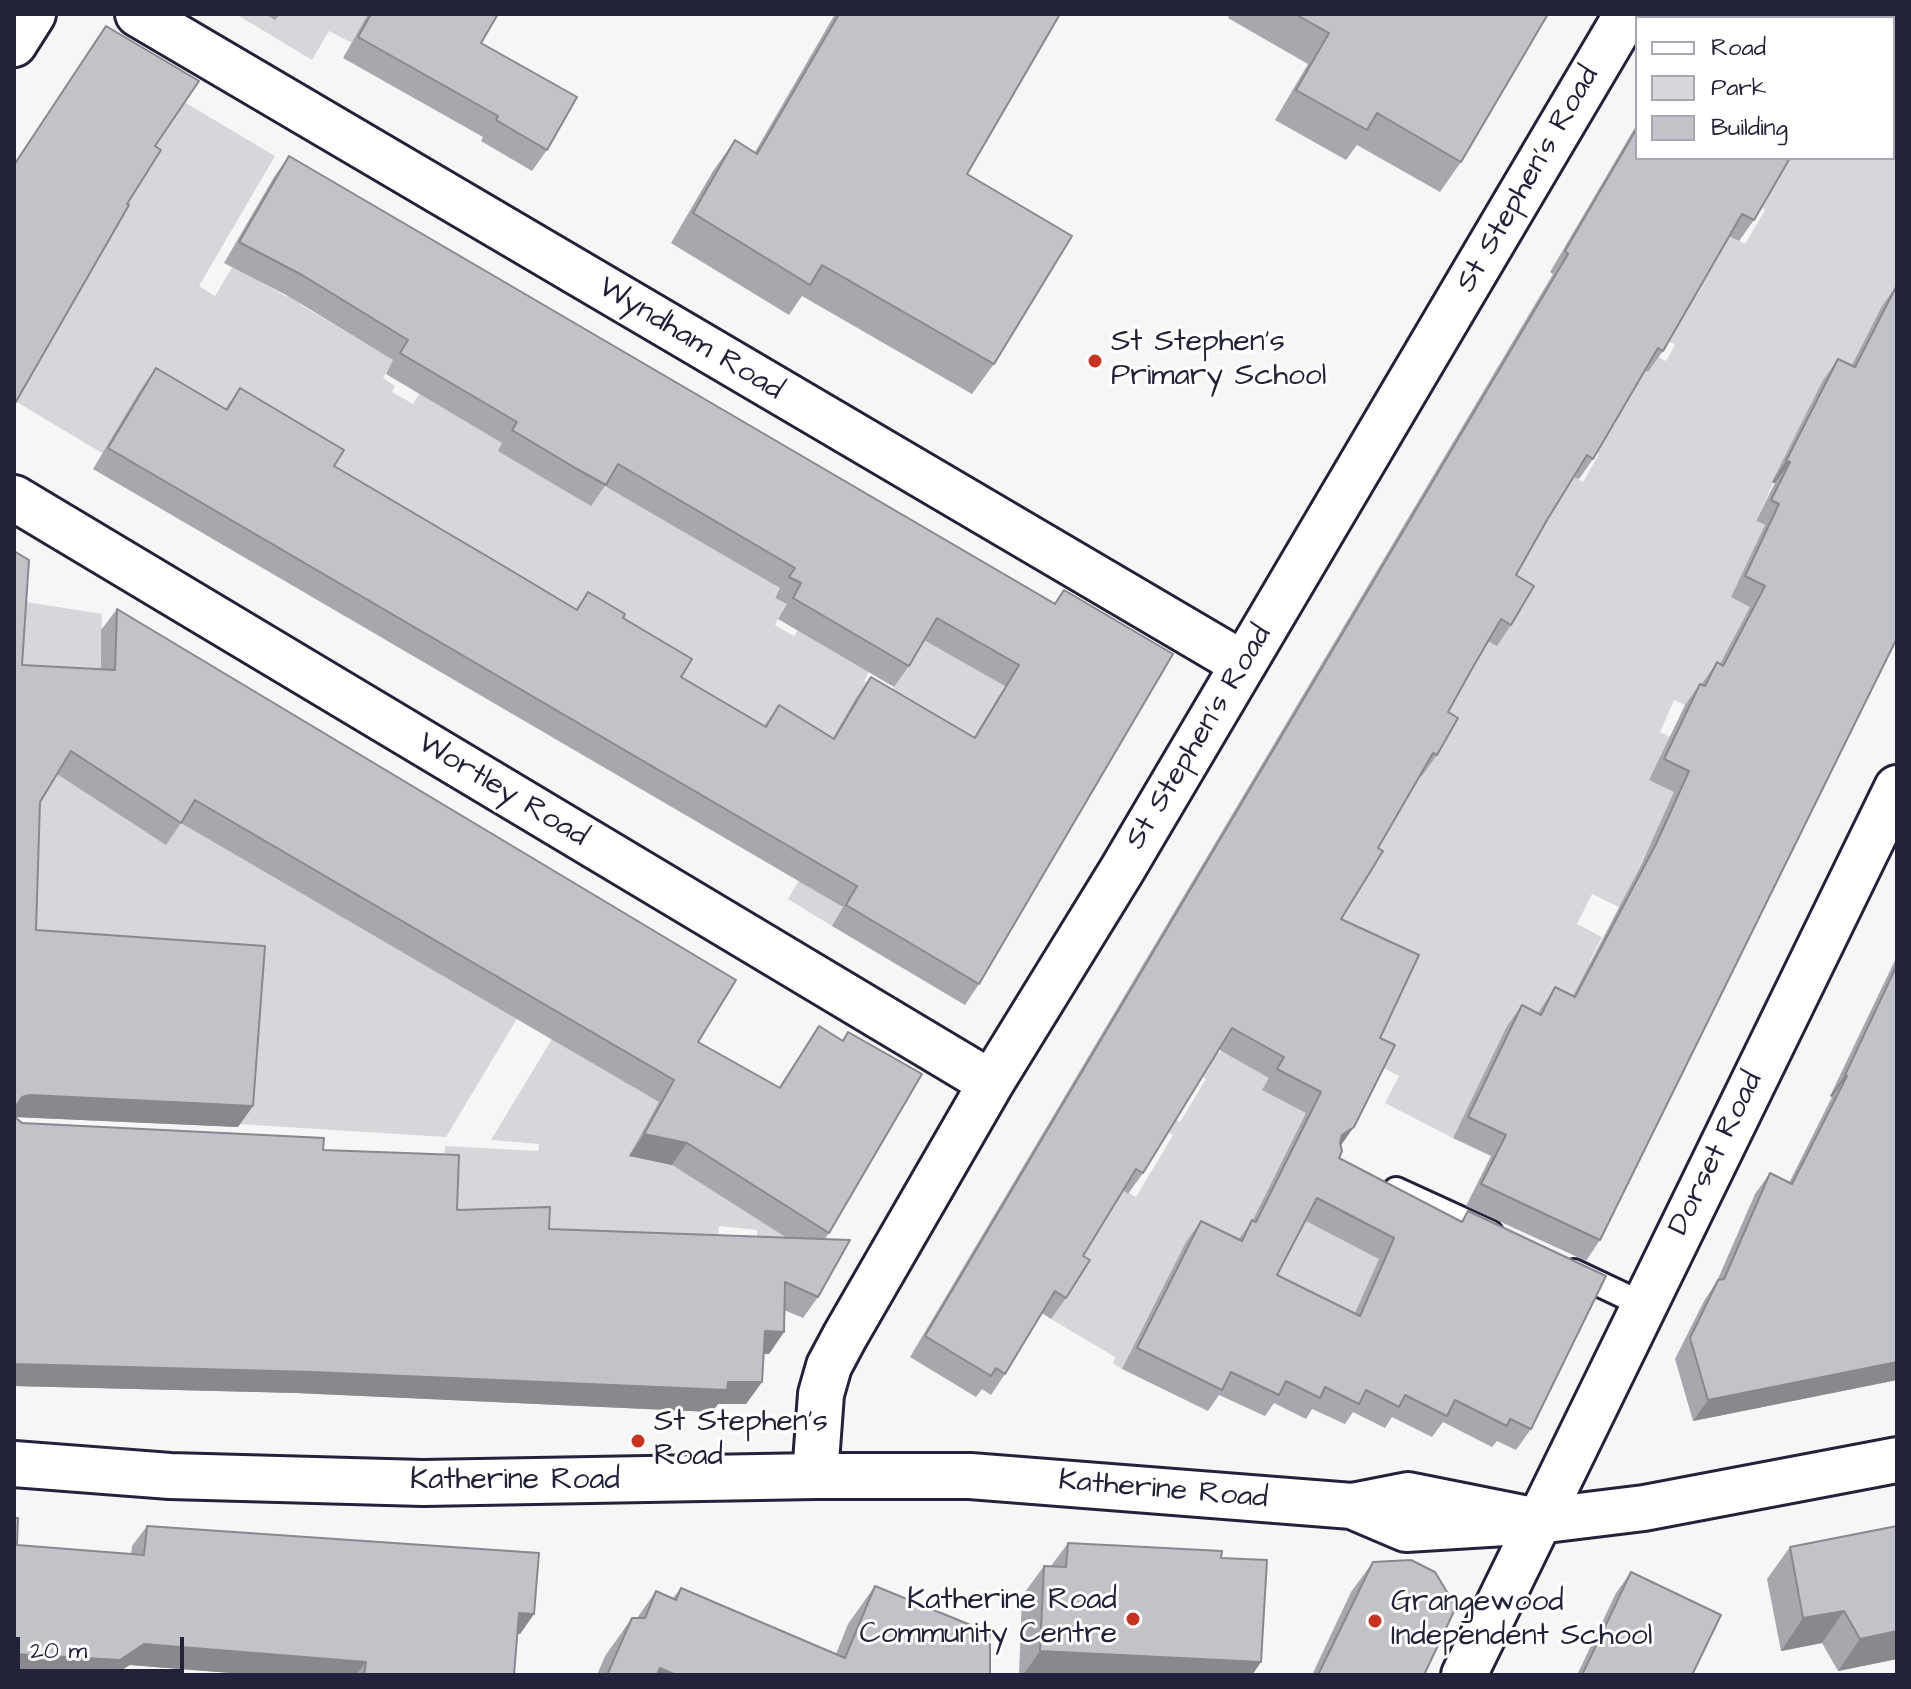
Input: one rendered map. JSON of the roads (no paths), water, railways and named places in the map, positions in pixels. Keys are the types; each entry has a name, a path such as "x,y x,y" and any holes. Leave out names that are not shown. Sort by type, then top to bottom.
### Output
{"street":[{"path":"14,44 33,14"},
{"name":"Wyndham Road","path":"138,14 1243,664"},
{"name":"St Stephen's Road","path":"815,1476 821,1394 829,1366 991,1083 1122,870 1627,14"},
{"name":"Wortley Road","path":"14,498 991,1083"},
{"name":"Dorset Road","path":"1464,1675 1897,788"},
{"name":"Katherine Road","path":"14,1464 170,1476 423,1483 970,1476 1352,1506 1406,1529 1538,1521 1644,1508 1897,1460"}],"lane":[{"path":"1368,1177 1513,1244"},
{"path":"1556,1264 1644,1305"}],"place":[{"name":"St Stephen's Primary School","path":"1095,361"},
{"name":"St Stephen's Road","path":"638,1441"},
{"name":"Katherine Road Community Centre","path":"1133,1619"},
{"name":"Grangewood Independent School","path":"1375,1621"}]}
